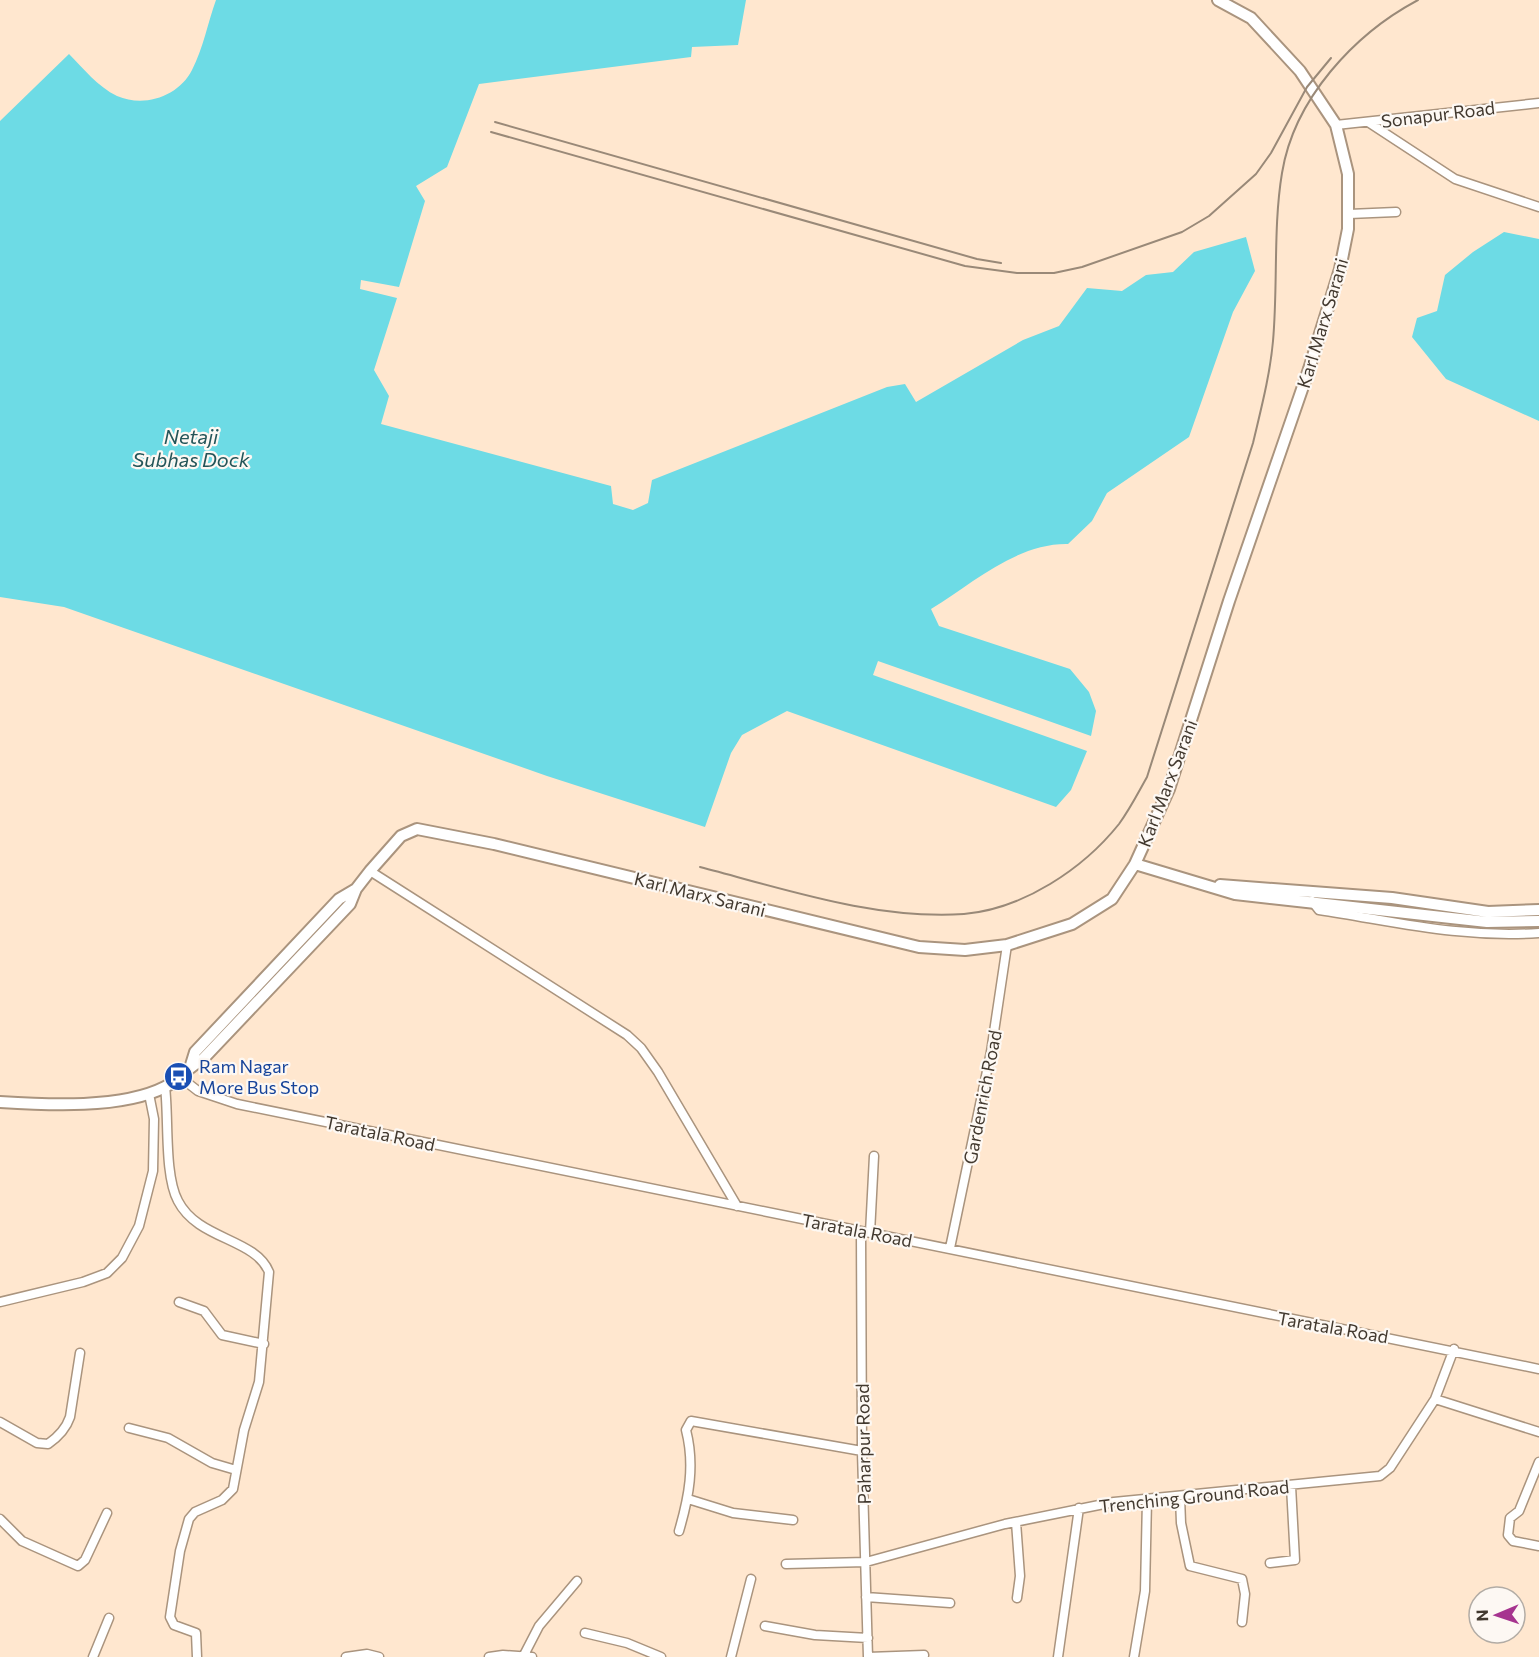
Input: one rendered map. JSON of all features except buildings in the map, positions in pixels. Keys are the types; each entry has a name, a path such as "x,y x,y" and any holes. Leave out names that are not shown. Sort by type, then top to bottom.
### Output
{"main road":[{"name":"Karl Marx Sarani","path":"0,1101 79,1103 149,1094 165,1087 180,1077 191,1065 202,1060 350,904 356,889 401,836 417,829 537,854 893,942 946,949 1007,945 1030,940 1088,916 1112,899 1135,864 1169,789 1229,601 1309,369 1340,269 1349,214 1348,174 1336,125 1300,71 1251,18 1218,0"},
{"path":"1135,864 1212,886 1236,884 1390,911 1487,922 1539,921"},
{"path":"1313,896 1392,898 1488,912 1539,910"}],"street":[{"name":"Sonapur Road","path":"1336,125 1539,103"},
{"path":"1368,122 1455,179 1539,207"},
{"path":"1349,214 1396,212"},
{"path":"370,871 627,1035 641,1048 658,1072 737,1206"},
{"path":"1313,896 1319,910 1412,928 1498,936 1539,933"},
{"name":"Gardenrich Road","path":"950,1248 991,1052 1007,945"},
{"name":"Taratala Road","path":"180,1077 205,1094 237,1104 1539,1369"},
{"path":"165,1087 171,1179 183,1210 210,1232 255,1253 269,1272 259,1382 230,1494 195,1512 189,1519 180,1551 170,1617 174,1625 196,1633 196,1657"},
{"path":"0,1302 83,1282 107,1273 122,1258 139,1226 153,1171 154,1119 149,1094"},
{"name":"Paharpur Road","path":"868,1657 862,1451 866,1232 874,1155"},
{"path":"179,1302 204,1311 222,1335 264,1344"},
{"name":"Trenching Ground Road","path":"786,1564 866,1562 1016,1522 1079,1508 1380,1476 1390,1468 1435,1399 1454,1350"},
{"path":"0,1422 43,1445 53,1440 67,1425 70,1417 80,1353"},
{"path":"1435,1399 1539,1432"},
{"path":"679,1531 688,1499 692,1452 686,1430 687,1425 695,1420 800,1442 862,1451"},
{"path":"129,1428 168,1438 212,1463 236,1470"},
{"path":"1539,1462 1519,1511 1510,1518 1508,1535 1513,1541 1539,1546"},
{"path":"1270,1563 1295,1560 1291,1486"},
{"path":"1180,1497 1181,1522 1190,1566 1242,1579 1245,1594 1242,1622"},
{"path":"688,1499 733,1513 793,1520"},
{"path":"1134,1657 1145,1591 1147,1500"},
{"path":"1058,1657 1079,1508"},
{"path":"0,1519 22,1541 78,1566 85,1560 107,1514"},
{"path":"1016,1522 1020,1576 1017,1598"},
{"path":"731,1657 751,1579"},
{"path":"489,1657 528,1656 539,1626 577,1581"},
{"path":"866,1597 950,1603"},
{"path":"93,1657 109,1618"},
{"path":"765,1626 815,1635 868,1638"},
{"path":"585,1633 627,1644 661,1657"},
{"path":"346,1657 367,1654 379,1657"},
{"path":"868,1657 924,1655"}],"water":[{"name":"Netaji Subhas Dock","path":"216,0 746,0 738,45 692,47 691,57 479,84 447,167 416,186 425,201 399,287 361,280 360,289 397,298 374,370 389,396 381,424 611,486 613,504 633,510 648,503 652,480 887,387 905,384 916,402 1023,340 1059,326 1087,288 1122,291 1146,275 1173,272 1194,252 1246,237 1255,271 1233,312 1189,437 1107,493 1092,521 1068,544 1049,545 1013,557 931,609 939,626 1070,669 1089,692 1096,711 1091,736 878,661 873,675 1087,751 1071,790 1056,807 787,711 742,735 731,753 705,827 547,776 64,607 0,597 0,121 69,54 97,82 117,96 139,101 170,93 186,79 196,62"},
{"path":"1504,232 1539,239 1539,421 1446,379 1412,337 1417,318 1437,311 1445,275 1473,252"}],"railway":[{"path":"700,867 864,908 931,915 964,914 986,911 1008,904 1050,884 1088,856 1119,824 1147,777 1253,443 1272,354 1279,193 1289,146 1299,120 1313,95 1330,72 1371,31 1418,0"},
{"path":"491,132 965,266 1017,273 1054,273 1082,267 1182,232 1209,216 1256,174 1271,153 1307,87 1331,58"},
{"path":"495,122 977,259 1001,263"}],"place":[{"name":"Ram Nagar More Bus Stop","path":"178,1076"}]}
